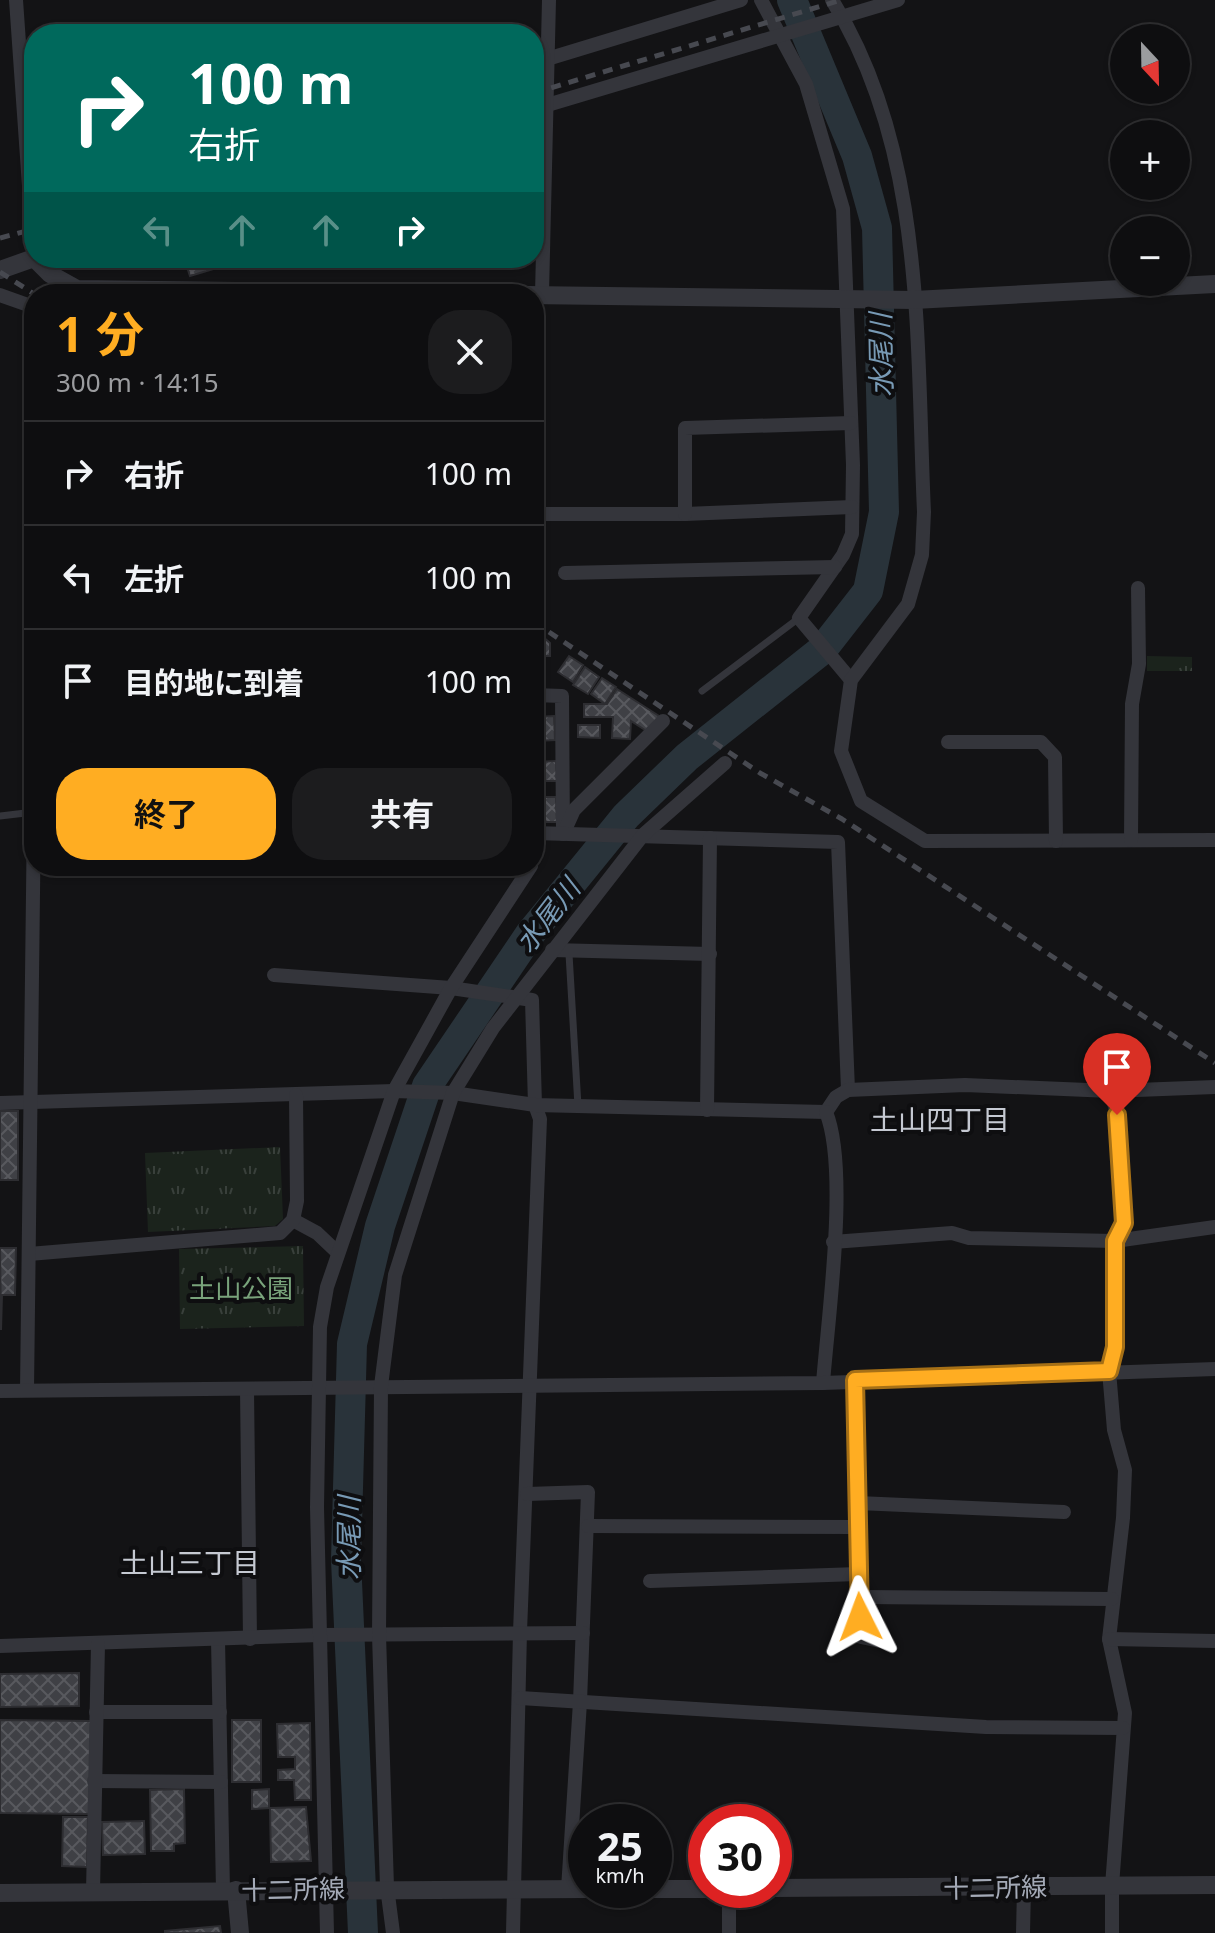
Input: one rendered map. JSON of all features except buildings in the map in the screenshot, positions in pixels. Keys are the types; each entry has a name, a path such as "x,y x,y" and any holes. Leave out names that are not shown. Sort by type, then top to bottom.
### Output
{"street":[{"path":"16,0 24,96"},
{"path":"544,34 549,0"},
{"path":"544,60 741,0"},
{"path":"761,0 806,84 825,137 843,209 852,534 835,567 799,618 851,680"},
{"path":"832,0 843,17 891,138 904,194 914,300 924,512 922,555 908,604 851,680 841,751 861,801 925,841 1215,840"},
{"path":"544,106 898,0"},
{"path":"0,270 24,262"},
{"path":"44,268 68,284"},
{"path":"544,294 914,300 1215,284"},
{"path":"0,295 24,304"},
{"path":"685,514 685,428 851,423"},
{"path":"544,514 685,514 852,507"},
{"path":"565,573 835,567"},
{"path":"1131,840 1132,704 1139,664 1138,588"},
{"path":"544,695 562,696 563,834"},
{"path":"563,834 574,810 663,721"},
{"path":"948,742 1041,742 1055,757 1056,841"},
{"path":"393,1933 387,1887 379,1635 381,1386 395,1275 453,1093 517,996 643,835 725,763"},
{"path":"544,833 838,842 848,1090"},
{"path":"707,1110 710,838"},
{"path":"27,1390 33,876"},
{"path":"327,1933 317,1507 320,1327 336,1251 350,1227 368,1161 394,1091 451,988 524,876"},
{"path":"552,950 569,954 710,954"},
{"path":"274,975 451,988 532,1000 535,1105 540,1119 520,1632 513,1933"},
{"path":"826,1112 836,1097 848,1090 965,1085 1111,1091 1215,1087"},
{"path":"0,1103 394,1091 453,1093 535,1105 826,1112"},
{"path":"1111,1091 1117,1115 1124,1223 1115,1241 1115,1347 1109,1371 1114,1430 1125,1470 1123,1518 1109,1639 1125,1713 1112,1886 1112,1933"},
{"path":"29,1254 280,1233 293,1220 297,1201 296,1095"},
{"path":"823,1383 833,1242 832,1128 826,1112"},
{"path":"293,1220 317,1233 336,1251"},
{"path":"833,1242 952,1233 969,1238 1115,1241 1215,1227"},
{"path":"0,1391 823,1383 1215,1369"},
{"path":"855,1380 856,1527 861,1637 885,1642"},
{"path":"247,1390 250,1639"},
{"path":"527,1494 588,1492 578,1804"},
{"path":"858,1503 1064,1512"},
{"path":"588,1526 856,1527"},
{"path":"650,1581 858,1574"},
{"path":"860,1597 1112,1599"},
{"path":"0,1646 320,1635 583,1633"},
{"path":"1109,1639 1215,1641"},
{"path":"218,1640 221,1782 230,1890 240,1933"},
{"path":"93,1892 98,1644"},
{"path":"520,1698 986,1727 1123,1728"},
{"path":"96,1712 220,1712"},
{"path":"94,1781 221,1782"},
{"name":"十二所線","path":"792,1888 1215,1885"},
{"name":"十二所線","path":"0,1893 387,1887 568,1889"},
{"path":"1023,1933 1024,1888"},
{"path":"729,1908 729,1933"}],"lane":[{"path":"702,691 799,618"},
{"path":"0,816 24,813"},
{"path":"569,954 578,1106"}],"green space":[{"path":"1147,656 1192,657 1192,671 1147,671"},
{"path":"280,1147 283,1219 275,1226 148,1232 145,1153"},
{"name":"土山公園","path":"303,1246 304,1326 180,1329 179,1249"}],"waterway":[{"name":"水尾川","path":"363,1933 346,1560 352,1344 380,1226 427,1086 530,934 626,816 687,757 822,650 868,591 884,512 877,228 857,156 792,0"}],"railway":[{"path":"544,90 841,0"},
{"path":"0,238 24,232"},
{"path":"0,272 24,288"},
{"path":"544,629 760,773 842,819 1215,1063"}],"district":[{"name":"土山四丁目","path":"940,1119"},
{"name":"土山三丁目","path":"190,1562"}],"route":[{"path":"860,1617 855,1380 1109,1371 1115,1347 1115,1241 1124,1223 1117,1115"}]}
